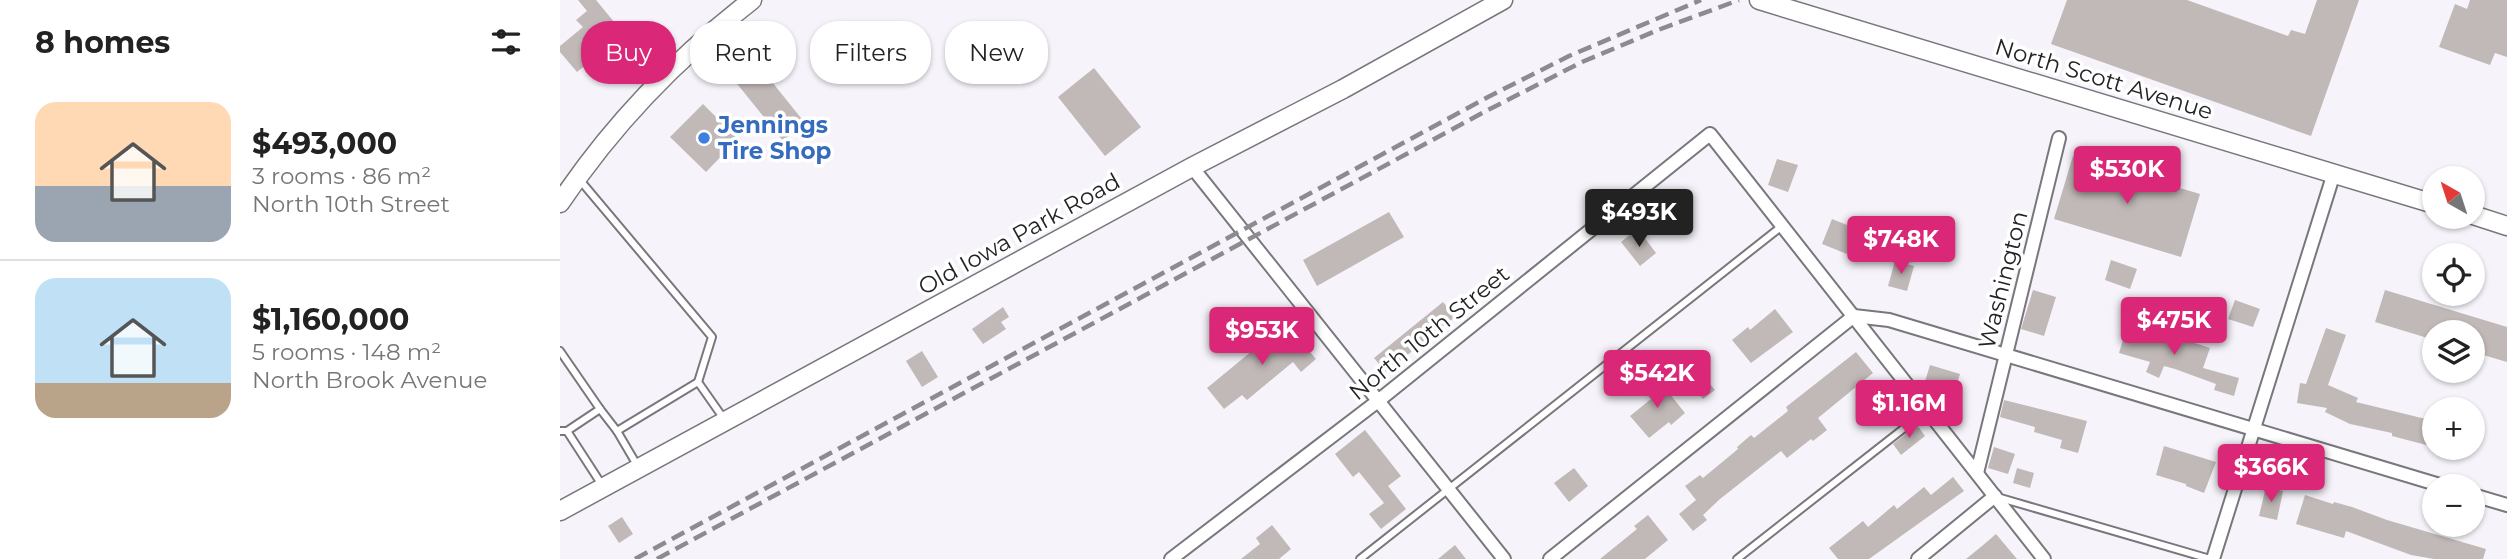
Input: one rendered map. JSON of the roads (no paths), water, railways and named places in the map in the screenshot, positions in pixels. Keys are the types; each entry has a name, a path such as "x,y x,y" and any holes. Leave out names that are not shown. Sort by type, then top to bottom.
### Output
{"street":[{"path":"560,203 604,142 648,94 702,41 752,0"},
{"name":"Old Iowa Park Road","path":"560,511 1503,0"},
{"name":"North Scott Avenue","path":"1759,0 2422,200"},
{"name":"North 10th Street","path":"1171,559 1378,401 1710,134 1782,226"},
{"name":"Washington","path":"1977,473 2059,138"},
{"path":"1192,167 1504,559"},
{"path":"2211,559 2334,173"},
{"path":"2485,219 2507,226"},
{"path":"1782,226 2044,559"},
{"path":"1550,559 1854,316 1889,320 2422,480"},
{"path":"1918,559 1995,496"},
{"path":"2485,499 2507,505"}],"lane":[{"path":"578,178 712,337 698,382 617,431"},
{"path":"1360,559 1782,226"},
{"path":"560,351 617,431 639,468"},
{"path":"698,382 726,421"},
{"path":"600,409 563,431 604,488"},
{"path":"1737,559 1926,411"},
{"path":"1995,496 2211,559"}],"railway":[{"path":"635,559 1488,97 1569,56 1701,0"},
{"path":"657,559 1486,111 1582,62 1739,0"}],"place":[{"name":"Jennings Tire Shop","path":"704,138"}]}
